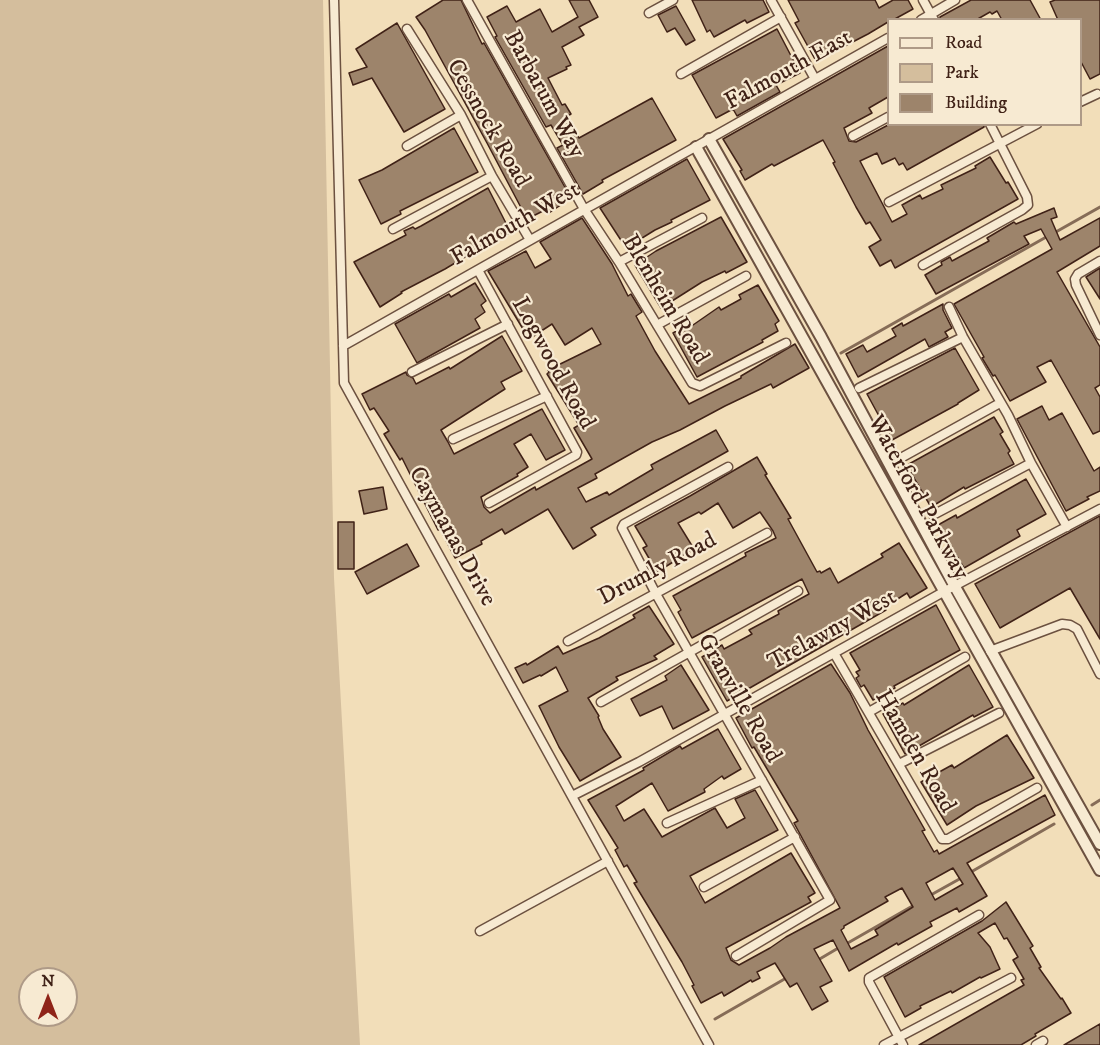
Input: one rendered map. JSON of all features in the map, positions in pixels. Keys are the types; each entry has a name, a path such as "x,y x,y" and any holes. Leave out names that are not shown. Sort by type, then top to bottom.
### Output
{"street":[{"name":"Caymanas Drive","path":"334,0 344,383 709,1045"},
{"name":"Barbarum Way","path":"467,0 584,209"},
{"path":"649,13 673,0"},
{"path":"771,0 815,79"},
{"path":"923,0 932,17 955,0"},
{"path":"681,74 781,17"},
{"name":"Cessnock Road","path":"407,28 461,115 492,176 530,240"},
{"name":"Falmouth East","path":"709,139 887,39"},
{"path":"1082,101 1097,94"},
{"path":"407,146 461,115"},
{"path":"853,136 887,118"},
{"path":"923,265 1028,205 1027,196 991,126"},
{"path":"889,202 1033,126"},
{"name":"Falmouth West","path":"343,346 709,139"},
{"name":"Waterford Parkway","path":"709,139 821,337 950,588 1100,870"},
{"name":"Waterford Parkway","path":"696,147 1100,844"},
{"path":"393,229 492,176"},
{"name":"Blenheim Road","path":"584,209 620,262 695,386 700,386 786,343"},
{"path":"620,262 702,218"},
{"path":"1100,261 1078,273 1075,279 1100,334"},
{"name":"Logwood Road","path":"478,270 576,448 576,455 489,503"},
{"path":"657,325 746,276"},
{"path":"949,307 1067,527"},
{"path":"412,372 508,324"},
{"path":"859,388 963,336"},
{"path":"453,439 547,396"},
{"path":"899,459 1000,403"},
{"path":"933,515 1031,463"},
{"name":"Granville Road","path":"728,467 624,524 622,528 656,594 830,900 736,956"},
{"name":"Trelawny West","path":"572,796 639,762 950,588 1100,509"},
{"name":"Drumly Road","path":"568,641 767,534"},
{"path":"601,702 798,591"},
{"path":"990,651 1062,624 1070,625 1077,629 1100,674"},
{"name":"Hamden Road","path":"834,653 942,839 948,839 1037,788"},
{"path":"869,712 965,657"},
{"path":"898,765 999,713"},
{"path":"667,823 762,780"},
{"path":"704,887 795,837"},
{"path":"480,931 608,861"},
{"path":"903,1045 869,982 869,978 980,915"},
{"path":"884,1045 1011,978"}],"green space":[{"path":"0,0 323,0 334,578 360,1045 0,1045"}],"building":[{"path":"443,0 461,0 482,44 484,43 571,198 549,213 547,209 527,219 416,17"},
{"path":"569,0 589,0 598,17 579,27 584,35 562,47 571,65 548,78 562,105 565,104 571,114 566,117 579,138 652,98 676,140 602,180 603,182 583,194 557,148 563,145 551,125 546,127 495,37 497,36 487,17 507,6 516,22 540,9 552,32 578,17"},
{"path":"692,0 763,0 769,12 747,23 745,20 714,37 710,30 707,32"},
{"path":"788,0 875,0 879,8 893,0 908,0 913,9 897,18 887,18 887,23 816,61 795,23 799,21"},
{"path":"971,0 1030,0 1040,18 1001,18 997,11 980,18 940,17"},
{"path":"1100,0 1100,74 1090,79 1082,64 1082,18 1057,18 1050,2"},
{"path":"676,6 695,40 686,45 675,28 667,32 658,15"},
{"path":"397,23 445,109 404,132 372,78 353,85 349,73 367,67 356,49"},
{"path":"777,29 800,73 776,85 780,92 737,116 733,109 716,118 692,75"},
{"path":"887,47 887,98 869,108 872,113 844,128 849,141 856,142 887,126 984,126 907,170 903,163 899,165 895,158 882,164 877,153 860,161 892,222 907,214 902,205 920,195 922,199 943,189 941,185 976,168 975,166 990,157 1018,199 895,268 891,260 880,266 869,247 881,240 870,222 866,224 856,207 823,140 774,166 772,164 745,180 740,171 742,170 723,139"},
{"path":"454,128 478,172 400,211 401,214 381,224 359,180 382,170"},
{"path":"687,159 710,200 671,220 672,222 626,248 600,208"},
{"path":"488,188 511,233 490,242 401,292 380,307 354,262 406,235 404,231 421,226"},
{"path":"1054,208 1057,217 1051,219 1060,240 1100,218 1100,246 1057,272 1100,347 1100,385 1095,388 1100,397 1100,431 1093,434 1051,360 1037,367 1046,382 1010,401 982,358 984,357 954,304 1052,249 1041,229 1024,236 1029,244 936,294 925,275 942,265 941,262 950,257 952,261 989,241 987,238 1014,222 1016,224"},
{"path":"721,217 747,262 702,282 661,308 635,265 656,251"},
{"path":"582,218 612,264 628,296 631,294 642,312 636,316 689,404 741,378 795,344 809,368 773,388 771,384 652,442 595,474 597,478 578,488 586,502 607,492 609,495 653,469 651,465 716,430 728,451 591,528 596,535 573,549 548,509 505,534 502,529 481,541 482,544 455,558 440,529 438,530 402,458 400,460 384,434 389,431 374,408 370,410 362,394 406,372 416,384 449,367 450,369 502,336 522,371 501,382 505,389 441,430 454,454 542,409 565,450 546,460 531,434 514,444 528,467 517,474 518,476 481,497 484,507 490,513 535,487 536,490 592,459 574,428 579,425 547,374 548,370 601,344 592,328 565,345 552,324 529,339 488,271 526,251 535,268 551,259 540,242"},
{"path":"1100,268 1100,299 1086,277"},
{"path":"475,283 486,301 481,305 485,312 475,319 480,328 417,363 395,324 449,294 451,297"},
{"path":"758,285 779,321 775,324 778,331 762,340 763,342 697,377 673,333 691,323 693,325 719,307 721,310 741,299 739,295"},
{"path":"943,304 943,310 952,328 945,332 948,337 929,347 925,339 858,377 846,354 863,345 867,352 896,336 892,329 902,323 903,326"},
{"path":"955,348 979,390 892,440 867,394"},
{"path":"1042,406 1049,420 1062,413 1094,471 1100,467 1100,491 1066,511 1017,419"},
{"path":"994,417 1003,432 1000,434 1010,451 1008,453 1014,464 965,489 964,487 931,507 911,473 913,472 909,464"},
{"path":"757,457 791,518 788,519 817,572 821,573 830,568 838,583 883,557 881,554 899,543 927,588 910,598 907,593 885,607 886,610 727,701 702,657 722,645 724,649 752,634 749,630 809,594 802,579 692,638 678,612 681,610 673,596 746,556 745,553 776,538 773,531 760,512 733,528 718,503 701,514 699,512 678,523 694,549 657,572 643,548 647,546 635,526"},
{"path":"1026,479 1046,514 1017,530 1020,536 964,568 938,525 956,515 957,518"},
{"path":"383,487 387,509 364,514 359,491"},
{"path":"1100,516 1100,639 1070,588 1000,628 975,584"},
{"path":"338,522 354,522 354,569 338,569"},
{"path":"407,544 419,566 367,594 355,572"},
{"path":"936,605 960,650 873,700 864,685 861,687 856,678 859,676 856,672 860,670 850,653"},
{"path":"649,606 674,644 654,656 657,659 616,677 618,680 588,698 599,716 603,729 621,757 580,781 559,747 539,706 568,691 556,667 523,683 515,668 526,663 527,665 558,646 563,654 599,638 635,618 633,615"},
{"path":"831,664 850,693 868,730 925,830 922,831 934,852 937,850 939,854 1045,795 1055,815 967,863 987,896 959,912 957,908 930,922 932,926 849,971 833,940 814,949 832,981 820,987 828,1001 812,1010 797,983 790,987 775,963 757,972 760,978 752,982 751,980 724,996 722,992 701,1003 682,962 634,883 637,882 627,865 624,867 615,850 618,848 588,800 644,770 643,768 680,746 682,749 718,729 741,769 724,779 722,776 704,789 705,792 668,811 652,783 616,806 624,821 644,809 662,837 715,808 727,828 745,818 735,799 755,790 778,830 690,876 705,903 791,853 815,893 808,897 811,902 726,948 731,960 739,965 770,948 840,908 794,823 798,821 736,718","holes":["953,868 963,884 935,900 926,883","902,888 913,907 875,930 878,935 851,949 841,930 844,926 888,901 885,897"]},
{"path":"681,665 709,710 673,729 662,706 640,716 631,699 667,680 665,676"},
{"path":"969,665 993,707 974,717 973,715 905,754 883,714 903,703 904,705"},
{"path":"1007,735 1034,778 976,806 947,825 921,782 952,765 954,768"},
{"path":"1006,902 1033,946 1030,948 1041,967 1039,968 1071,1013 1021,1045 919,1045 1024,985 1021,980 1024,979 1013,960 1018,957 995,923 978,933 990,947 1000,969 920,1006 921,1008 905,1017 884,977 982,921"},
{"path":"1100,1024 1100,1045 1064,1045"}],"waterway":[{"path":"1054,233 1100,207"},
{"path":"841,353 1048,236"},
{"path":"1092,805 1100,800"},
{"path":"971,872 1054,824"},
{"path":"929,896 963,877"},
{"path":"846,944 916,904"},
{"path":"818,960 840,947"},
{"path":"715,1019 788,977"}]}
